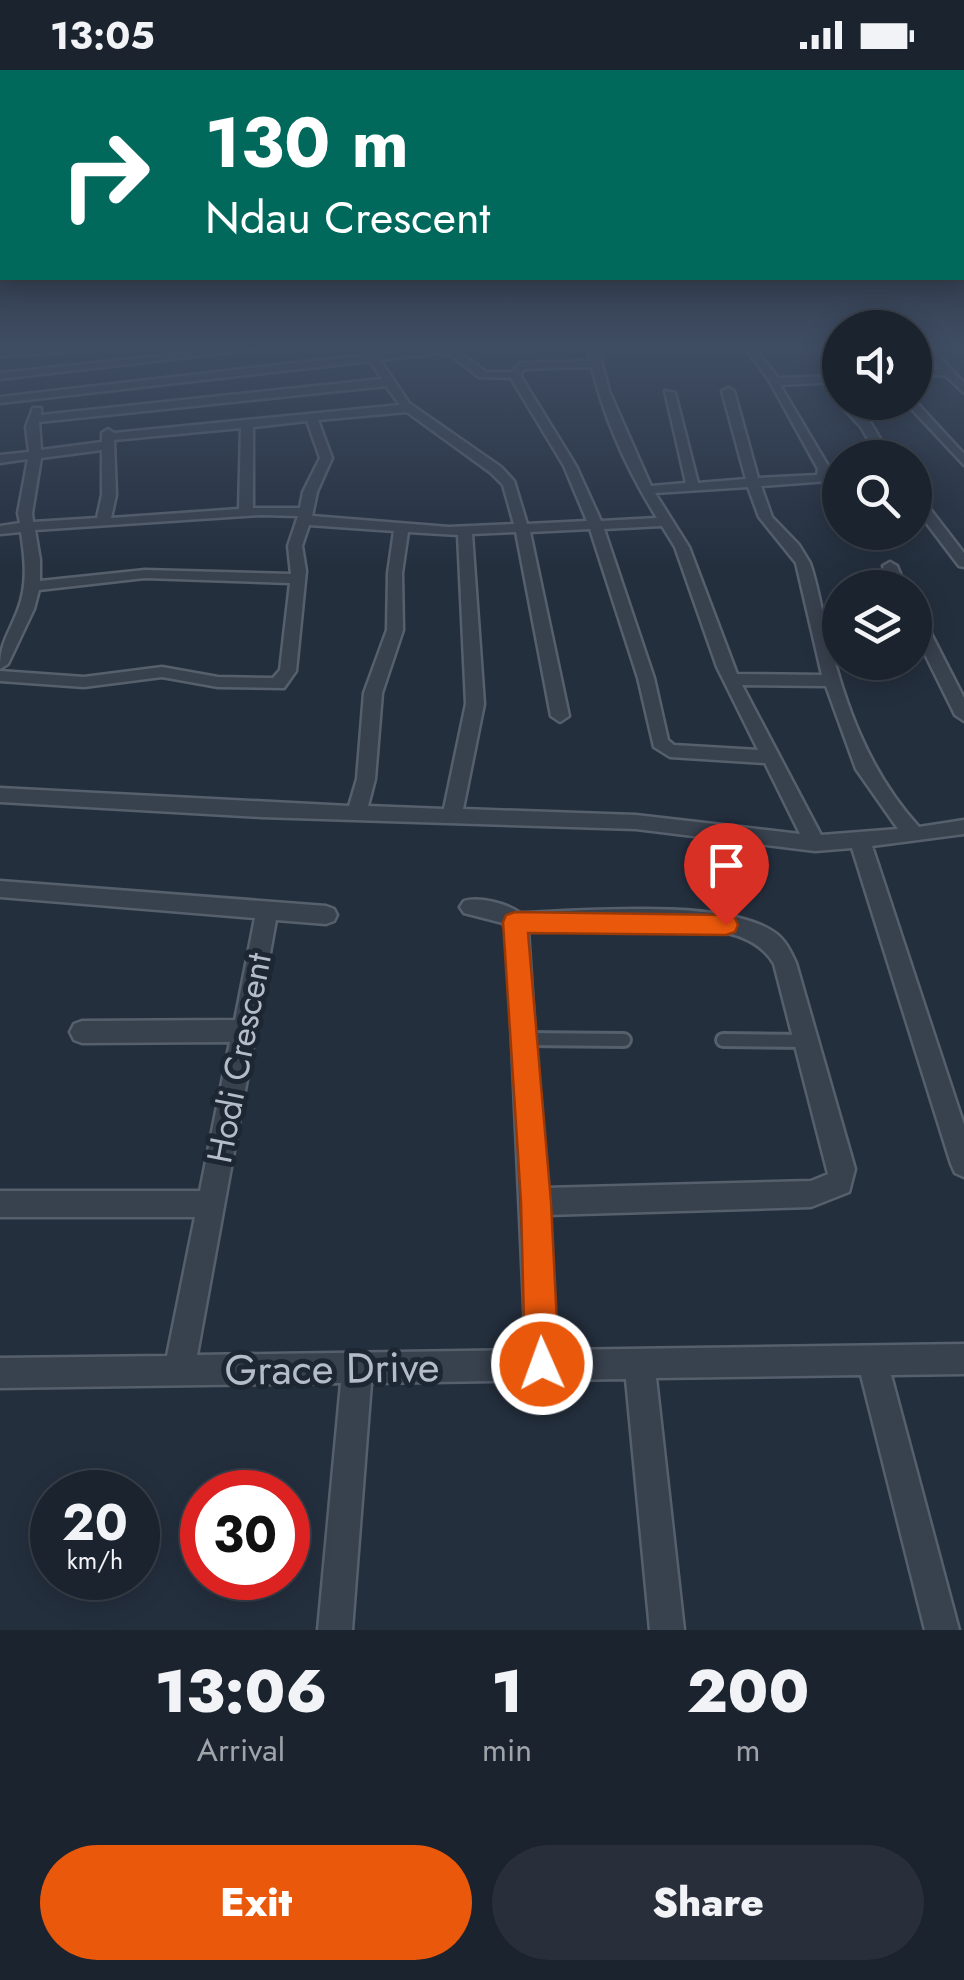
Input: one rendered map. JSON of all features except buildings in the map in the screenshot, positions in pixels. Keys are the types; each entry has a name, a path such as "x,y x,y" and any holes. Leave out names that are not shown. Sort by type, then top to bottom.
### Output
{"street":[{"path":"0,664 26,609 32,586 26,526 34,421"},
{"path":"103,521 108,495 106,421"},
{"path":"0,458 109,441 303,421"},
{"path":"0,676 84,682 162,672 218,682 278,684 288,671 298,579 295,546 326,458 312,421"},
{"path":"427,421 501,474 514,495 560,716"},
{"path":"543,421 561,449 596,525 646,678 660,743 670,751 773,757"},
{"path":"619,421 646,490 682,547 731,679 816,843"},
{"path":"676,421 693,487"},
{"path":"737,421 762,512 802,558 834,681 868,779 911,835"},
{"path":"646,490 816,480 826,474 797,421"},
{"path":"927,421 964,462"},
{"path":"246,514 247,426"},
{"path":"0,530 246,514 464,531 666,522"},
{"path":"932,521 964,563"},
{"path":"356,813 366,780 374,693 394,630 395,572 402,526"},
{"path":"452,816 475,704 464,531"},
{"path":"890,566 892,570"},
{"path":"32,586 161,574 298,579"},
{"path":"932,652 964,715"},
{"path":"731,679 834,681"},
{"path":"0,794 356,813 636,822 816,843 860,841 964,826"},
{"path":"860,841 964,1164"},
{"name":"Hodi Crescent","path":"0,888 326,915"},
{"path":"472,907 501,911 515,922 694,922 765,936 785,963 842,1169 840,1183 810,1194 779,1198 536,1202"},
{"name":"Hodi Crescent","path":"179,1370 267,912"},
{"path":"515,922 536,1202 542,1364"},
{"path":"82,1032 243,1031"},
{"name":"Hodi Crescent","path":"0,1204 211,1204"},
{"path":"872,1358 942,1630"},
{"name":"Grace Drive","path":"0,1373 964,1359"},
{"path":"639,1362 668,1630"},
{"path":"334,1630 358,1368"}],"lane":[{"path":"526,1039 624,1040"},
{"path":"723,1040 806,1041"}],"route":[{"path":"542,1364 536,1202 515,922 726,925"}]}
